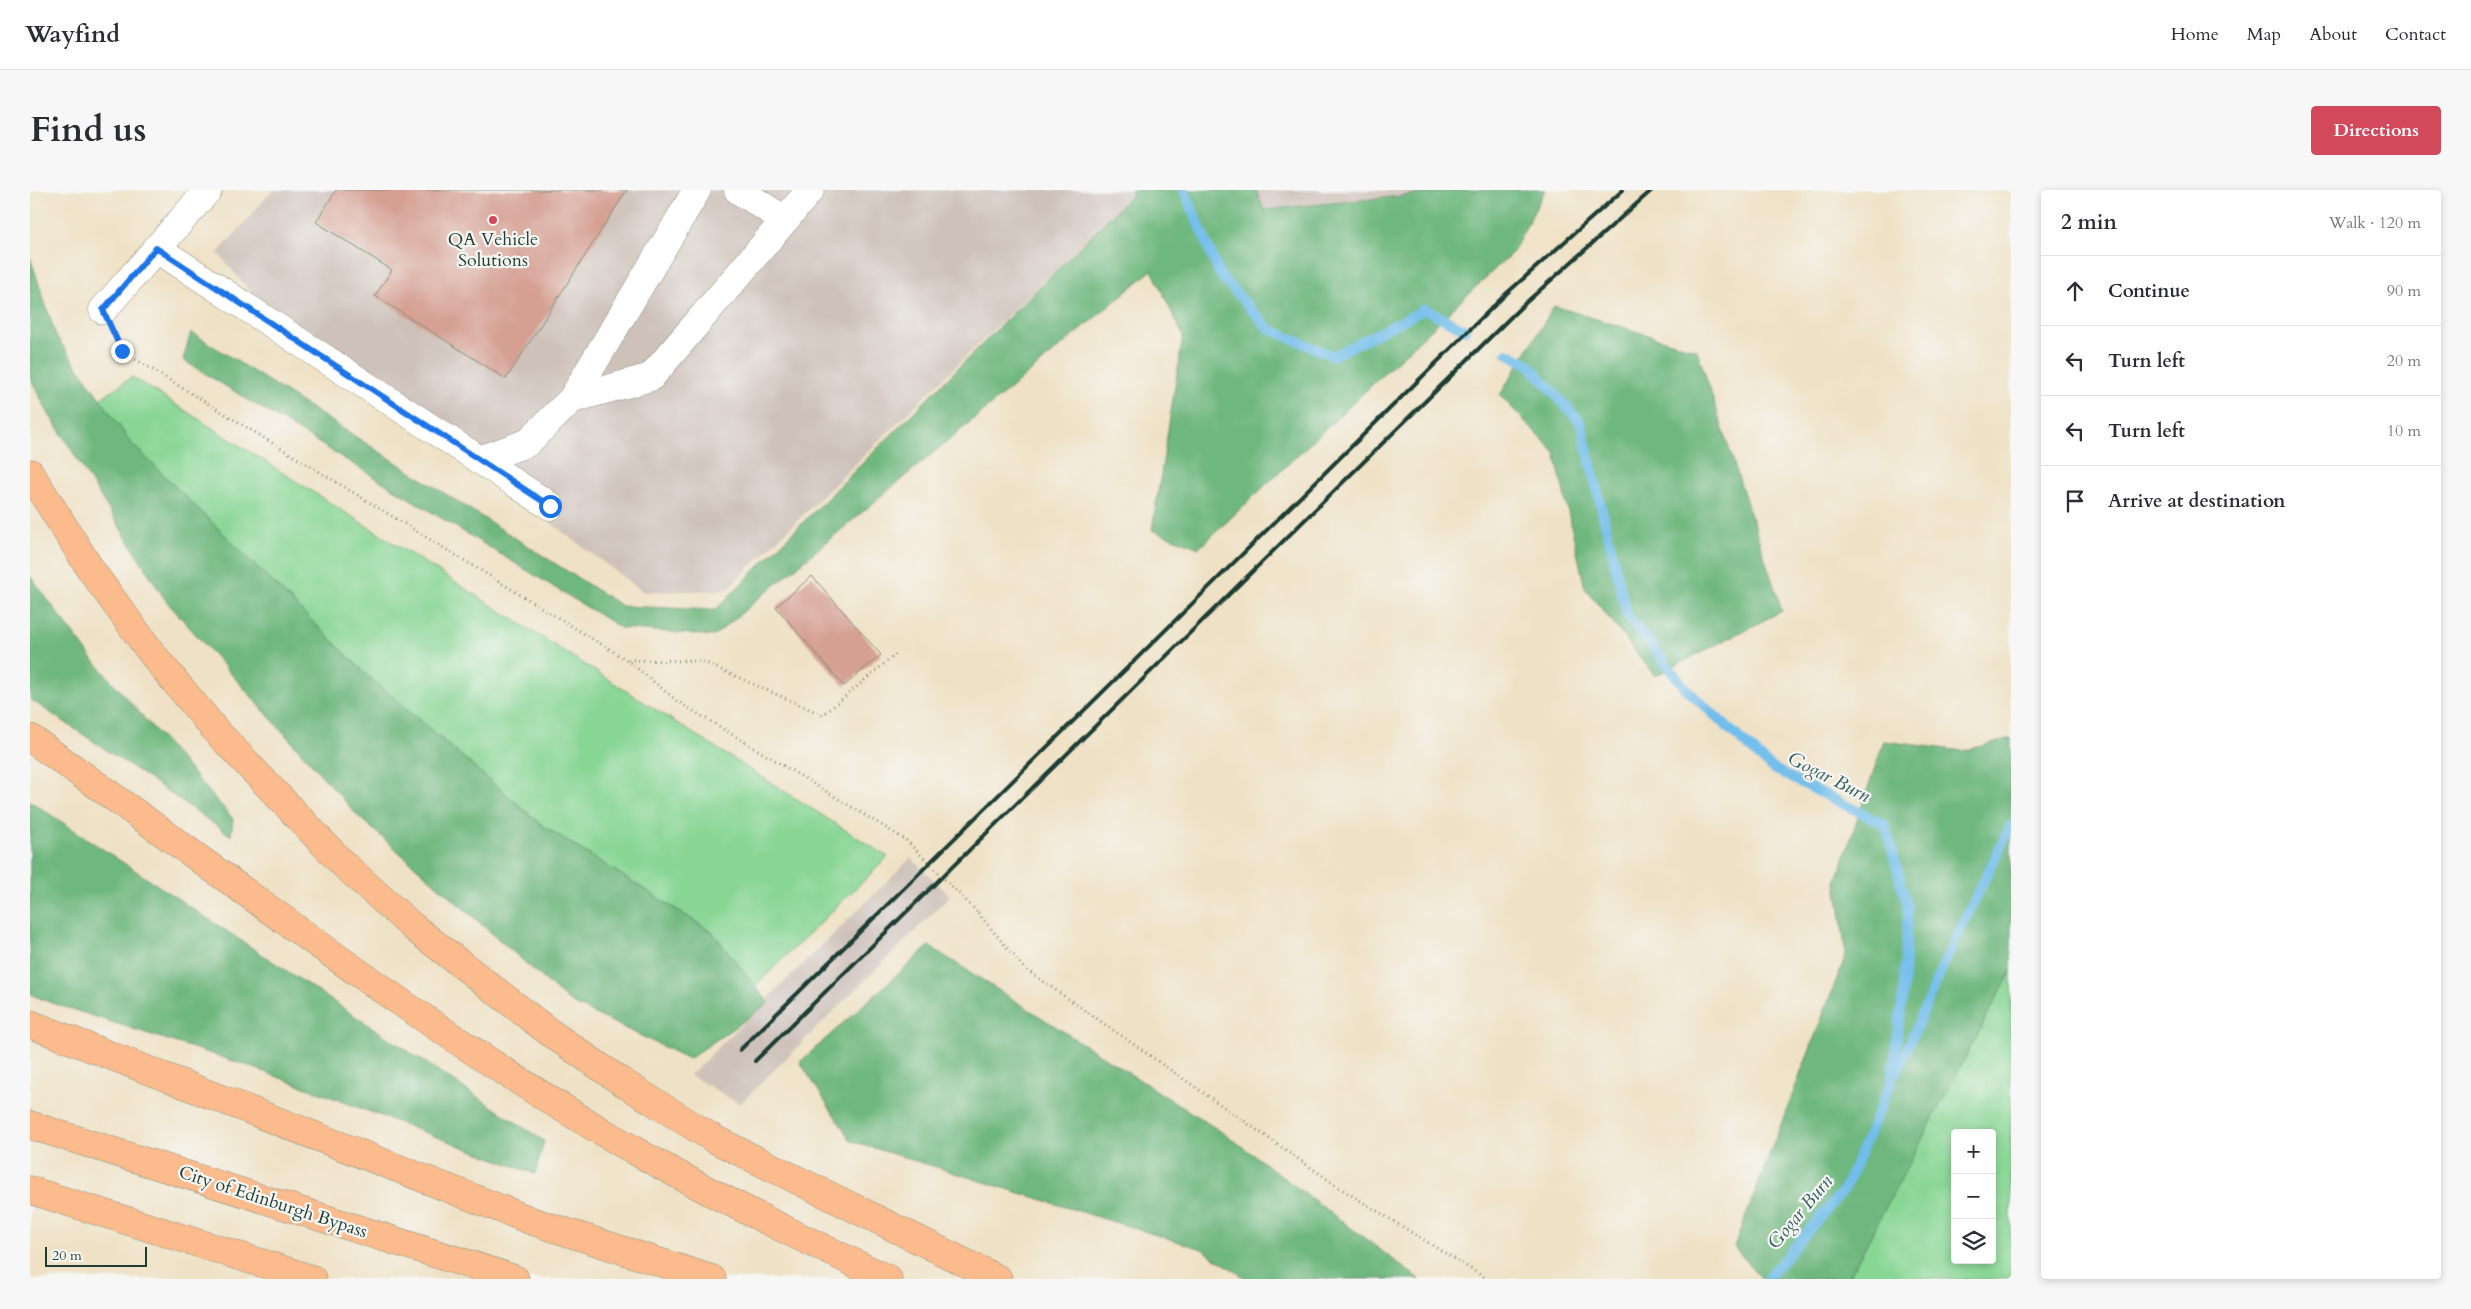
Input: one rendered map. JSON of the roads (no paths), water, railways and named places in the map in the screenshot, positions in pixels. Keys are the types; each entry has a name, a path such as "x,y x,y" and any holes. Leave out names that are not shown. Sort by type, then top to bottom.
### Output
{"main road":[{"path":"30,473 91,570 119,609 153,655 217,732 343,864 412,927 549,1032 622,1082 714,1139 998,1279"},
{"path":"30,738 329,952 479,1053 606,1134 746,1210 888,1279"},
{"path":"30,1024 532,1221 712,1279"},
{"name":"City of Edinburgh Bypass","path":"30,1125 515,1279"},
{"path":"30,1190 312,1279"}],"street":[{"path":"103,310 208,190"},
{"path":"479,460 527,443 572,399 697,190"},
{"path":"738,190 785,220"},
{"path":"572,399 651,377 810,190"},
{"path":"156,248 550,506"}],"waterway":[{"name":"Gogar Burn","path":"1184,190 1220,275 1269,329 1333,356 1425,309 1465,330"},
{"name":"Gogar Burn","path":"1507,353 1528,364 1581,423 1627,615 1687,690 1772,768 1885,825 1908,908 1903,993 1891,1083 1845,1188 1767,1279"},
{"path":"1897,1072 1947,957 2011,825"}],"railway":[{"path":"740,1050 1507,293 1623,190"},
{"path":"755,1061 1521,307 1652,190"}],"place":[{"name":"QA Vehicle Solutions","path":"493,220"}]}
